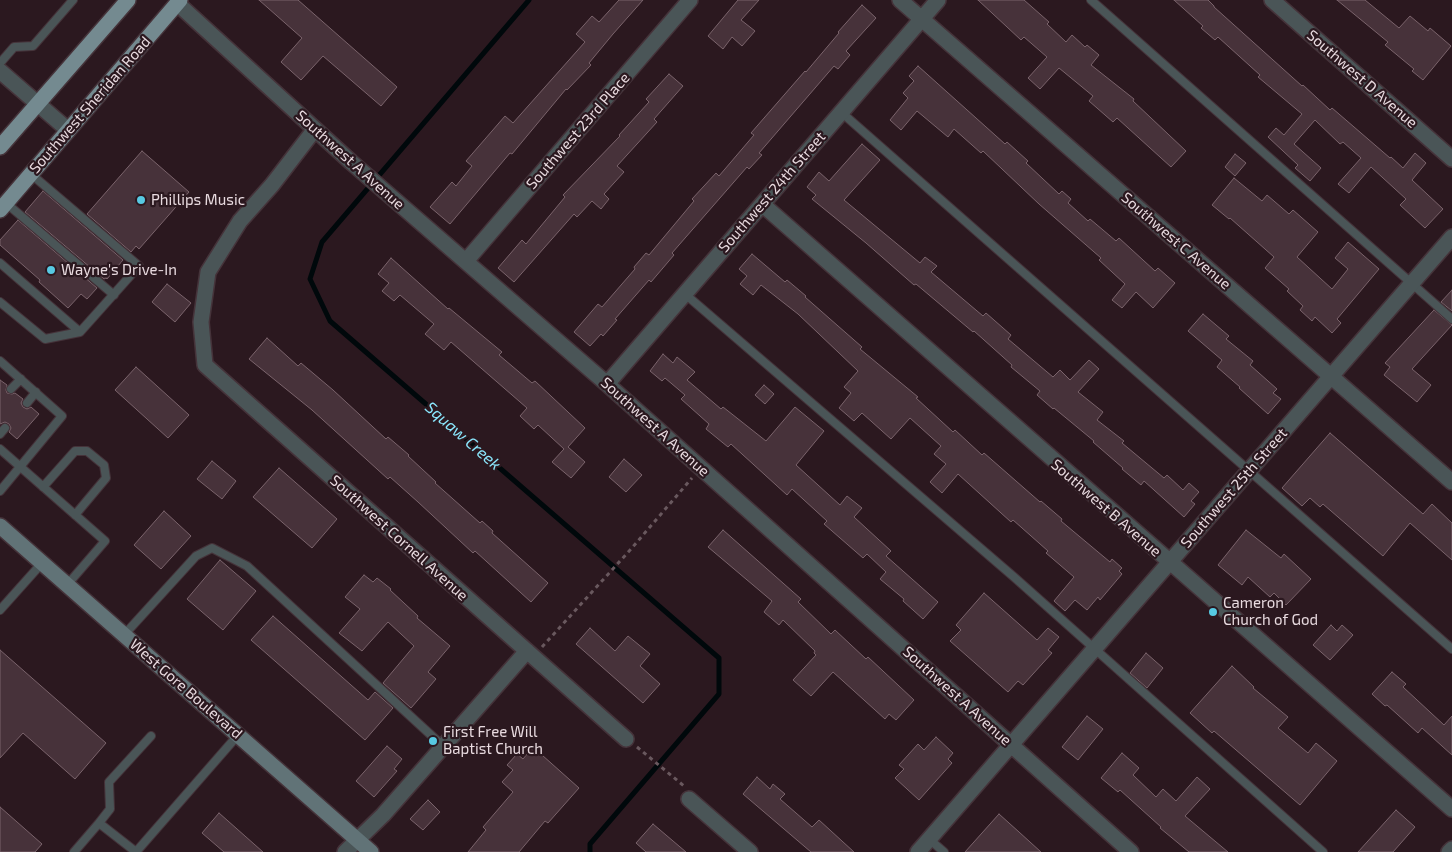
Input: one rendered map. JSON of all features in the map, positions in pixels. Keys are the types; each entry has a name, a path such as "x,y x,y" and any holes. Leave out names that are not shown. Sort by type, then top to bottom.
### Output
{"main road":[{"path":"0,146 122,2"},
{"name":"Southwest Sheridan Road","path":"3,207 179,2"},
{"name":"West Gore Boulevard","path":"0,526 371,852"}],"street":[{"name":"Southwest 23rd Place","path":"466,261 690,0"},
{"name":"Southwest C Avenue","path":"900,0 1452,482"},
{"name":"Southwest 24th Street","path":"607,384 938,0"},
{"name":"Southwest D Avenue","path":"1272,0 1452,159"},
{"name":"Southwest A Avenue","path":"179,2 351,162 607,384 1131,852"},
{"path":"0,71 68,130"},
{"name":"Southwest Cornell Avenue","path":"315,129 272,185 240,221 208,272 201,322 205,365 626,739"},
{"name":"Southwest B Avenue","path":"762,204 1169,563 1452,809"},
{"name":"Southwest 25th Street","path":"918,852 1452,236"},
{"path":"345,852 356,839 383,815 530,654"},
{"path":"689,798 750,852"},
{"path":"1449,852 1452,849"}],"lane":[{"path":"0,63 14,47 33,46 74,0"},
{"path":"1091,0 1452,319"},
{"path":"841,112 1452,649"},
{"path":"0,302 45,339 80,332 139,266 31,174"},
{"path":"3,207 114,295"},
{"path":"0,262 80,332"},
{"path":"685,294 1014,577 1323,852"},
{"path":"0,361 62,416 0,490"},
{"path":"11,389 21,379"},
{"path":"27,403 36,392"},
{"path":"0,449 105,542 67,585"},
{"path":"43,487 74,451 87,451 104,465 106,478 74,515"},
{"path":"124,635 196,556 212,548 247,566 444,747"},
{"path":"0,610 42,563"},
{"path":"99,823 136,852 238,735"},
{"path":"74,852 110,809 109,782 151,736"},
{"path":"929,838 944,852"}],"path":[{"path":"530,654 599,584 701,468"},
{"path":"640,748 674,778"}],"building":[{"path":"259,0 298,0 397,87 381,106 323,56 301,80 281,62 302,38"},
{"path":"619,0 643,0 589,63 591,65 566,89 450,224 430,207 452,182 456,186 472,166 466,161 505,116 513,123 585,42 576,34 592,16 599,22"},
{"path":"738,0 759,0 741,20 755,31 742,46 732,37 723,49 708,36"},
{"path":"978,0 1024,0 1049,22 1047,24 1066,42 1072,35 1085,47 1087,45 1099,55 1091,65 1134,99 1133,101 1186,151 1171,167 1117,118 1113,122 1089,101 1093,96 1059,68 1040,89 1028,78 1047,57 1024,37 1021,40"},
{"path":"1174,0 1208,0 1302,86 1330,110 1332,108 1403,168 1415,153 1426,163 1412,180 1443,209 1425,228 1400,205 1406,199 1371,167 1349,193 1338,184 1361,158 1343,142 1340,144 1315,120 1294,144 1321,168 1310,181 1295,168 1298,165 1268,137 1276,128 1284,135 1302,114 1258,77 1260,75 1218,37 1215,40 1201,28 1203,26"},
{"path":"1337,0 1365,0 1399,28 1410,16 1428,31 1430,28 1451,46 1423,80 1412,71 1414,69 1385,45 1388,42"},
{"path":"862,5 876,18 846,51 850,55 838,69 834,66 759,153 762,155 749,169 747,167 672,253 674,255 651,282 649,280 615,319 617,320 603,336 601,334 590,346 574,332 598,304 602,307 635,269 634,267 646,253 649,255 694,201 692,199 716,173 719,176 754,135 751,133 806,72"},
{"path":"918,66 1005,144 1007,142 1028,161 1026,163 1059,194 1062,191 1071,199 1068,203 1088,221 1090,219 1116,241 1119,238 1155,271 1158,268 1175,283 1153,308 1136,292 1122,308 1112,300 1125,284 1099,260 1101,258 1039,204 983,151 981,153 954,129 948,137 917,111 901,130 890,120 908,98 903,93 914,81 909,76"},
{"path":"669,74 683,86 654,119 657,122 617,166 624,172 604,194 609,199 601,209 592,201 577,217 574,214 514,282 498,268 522,240 526,244 565,197 563,195 620,136 649,102 646,99"},
{"path":"862,144 880,160 844,200 920,263 925,257 937,266 931,272 983,316 986,313 1011,335 1008,339 1053,377 1060,370 1070,380 1089,360 1099,369 1078,392 1103,412 1097,420 1124,441 1122,443 1164,478 1167,475 1183,490 1189,483 1199,492 1191,501 1195,504 1184,517 1144,481 1141,485 1094,441 1037,395 1040,391 1011,367 1012,365 974,331 916,284 914,285 812,199 816,195 807,187 819,172 829,181"},
{"name":"Phillips Music","path":"142,151 189,192 139,249 136,246 131,252 87,214"},
{"path":"1235,154 1246,163 1235,176 1225,167"},
{"path":"1234,178 1262,201 1267,195 1289,214 1293,210 1318,232 1297,257 1332,289 1348,269 1335,258 1348,242 1379,269 1337,319 1341,323 1332,333 1315,317 1312,321 1300,310 1303,306 1287,291 1289,289 1265,268 1274,257 1230,218 1212,205"},
{"path":"43,191 123,260 107,279 104,279 25,212"},
{"name":"Wayne's Drive-In","path":"18,220 97,288 87,299 81,294 68,308 39,282 40,280 0,245 0,240"},
{"path":"752,254 785,282 787,280 806,296 862,347 860,349 918,397 916,398 953,432 955,430 982,455 984,453 1110,562 1112,559 1122,568 1119,571 1122,574 1100,600 1098,597 1087,610 1075,600 1065,611 1054,601 1074,577 1046,553 1048,551 1013,520 1011,522 958,474 942,493 930,482 946,464 934,454 941,446 910,418 891,439 862,413 854,421 839,408 851,393 844,387 858,371 798,314 761,285 753,295 740,284 747,276 739,269"},
{"path":"391,258 448,309 502,352 499,355 532,383 535,381 585,428 568,447 585,462 571,478 552,462 564,449 538,425 534,429 520,416 527,408 451,342 444,350 425,334 434,324 400,295 394,301 382,291 389,283 378,274"},
{"path":"167,284 191,303 175,322 152,302"},
{"path":"1452,290 1452,311 1441,302"},
{"path":"1434,310 1452,325 1412,369 1431,385 1417,402 1384,375 1390,367 1385,363"},
{"path":"1203,314 1229,336 1226,339 1253,361 1250,365 1277,389 1273,393 1281,399 1268,414 1217,367 1222,360 1188,331"},
{"path":"267,338 298,366 301,363 386,439 388,437 409,455 435,483 480,523 482,521 493,531 492,533 548,583 531,602 475,551 473,553 390,477 388,479 312,410 249,359"},
{"path":"663,354 673,363 677,357 695,372 687,380 721,409 723,407 766,441 795,407 824,431 796,465 840,505 847,496 862,508 854,517 891,551 886,556 938,602 923,619 903,601 904,599 880,579 886,572 867,554 863,558 824,524 827,521 792,489 787,495 731,444 728,447 706,429 709,424 681,399 685,395 665,378 662,381 650,371"},
{"path":"136,367 189,415 168,438 115,390"},
{"path":"0,380 7,385 7,393 15,393 23,399 21,403 23,407 27,409 31,407 39,414 17,439 9,432 11,428 9,424 5,422 0,424"},
{"path":"764,385 774,394 765,404 755,395"},
{"path":"1330,433 1423,514 1432,504 1452,523 1452,560 1410,523 1383,556 1323,504 1320,507 1310,498 1302,506 1282,488"},
{"path":"624,459 642,475 626,492 609,477"},
{"path":"212,461 236,481 222,499 197,479"},
{"path":"279,468 337,519 312,548 253,497"},
{"path":"164,511 191,536 161,569 134,545"},
{"path":"723,530 801,599 798,602 831,634 835,630 866,659 868,657 914,700 896,720 889,714 885,719 833,672 811,696 793,680 816,655 815,651 783,620 779,625 764,612 772,601 708,547"},
{"path":"1246,530 1281,558 1284,554 1311,579 1286,605 1274,593 1270,597 1248,577 1242,585 1218,565"},
{"path":"220,560 256,591 223,630 187,599"},
{"path":"364,575 373,582 377,578 391,589 418,616 417,618 450,646 428,672 436,679 411,708 383,683 414,646 388,622 362,651 339,633 360,609 345,597"},
{"path":"984,593 1037,640 1048,628 1059,637 1048,650 1052,653 1023,685 1018,681 1008,692 950,641 961,630 956,625"},
{"path":"273,616 368,700 375,692 393,708 365,740 251,640"},
{"path":"1331,625 1337,631 1342,625 1353,635 1330,660 1313,645"},
{"path":"590,628 615,651 628,636 650,654 640,666 660,684 643,703 576,644"},
{"path":"0,650 106,743 75,779 23,733 0,758"},
{"path":"1146,653 1163,668 1147,688 1130,673"},
{"path":"1232,666 1253,688 1288,717 1278,728 1308,753 1316,743 1337,761 1300,805 1214,731 1212,733 1190,713"},
{"path":"1392,672 1406,684 1403,687 1444,725 1452,716 1452,755 1422,728 1418,733 1372,694"},
{"path":"1087,716 1103,729 1078,760 1062,747"},
{"path":"936,737 953,753 948,759 952,763 919,800 895,778 904,769 899,765 918,744 924,750"},
{"path":"387,746 402,759 394,769 397,771 374,797 356,781"},
{"path":"533,747 579,788 548,823 545,821 519,852 468,852 486,830 483,827 513,792 502,782 513,770 507,765 517,754 523,759"},
{"path":"1122,753 1139,768 1133,775 1156,797 1163,789 1176,801 1197,777 1210,789 1185,816 1228,852 1189,852 1160,828 1120,790 1118,792 1101,778"},
{"path":"757,777 770,789 773,784 785,794 780,799 812,827 819,820 854,852 811,852 743,794"},
{"path":"428,800 440,812 423,830 410,819"},
{"path":"0,807 42,844 35,852 0,852"},
{"path":"1396,810 1415,827 1393,852 1358,852"},
{"path":"219,813 263,852 224,852 202,833"},
{"path":"999,814 1019,832 1041,852 965,852"},
{"path":"653,824 686,852 646,852 636,843"}],"waterway":[{"name":"Squaw Creek","path":"529,0 322,242 310,279 330,321 719,658 719,694 590,844 590,852"}],"place":[{"name":"Phillips Music","path":"141,200"},
{"name":"Wayne's Drive-In","path":"51,270"},
{"name":"Cameron Church of God","path":"1213,612"},
{"name":"First Free Will Baptist Church","path":"433,741"}]}
